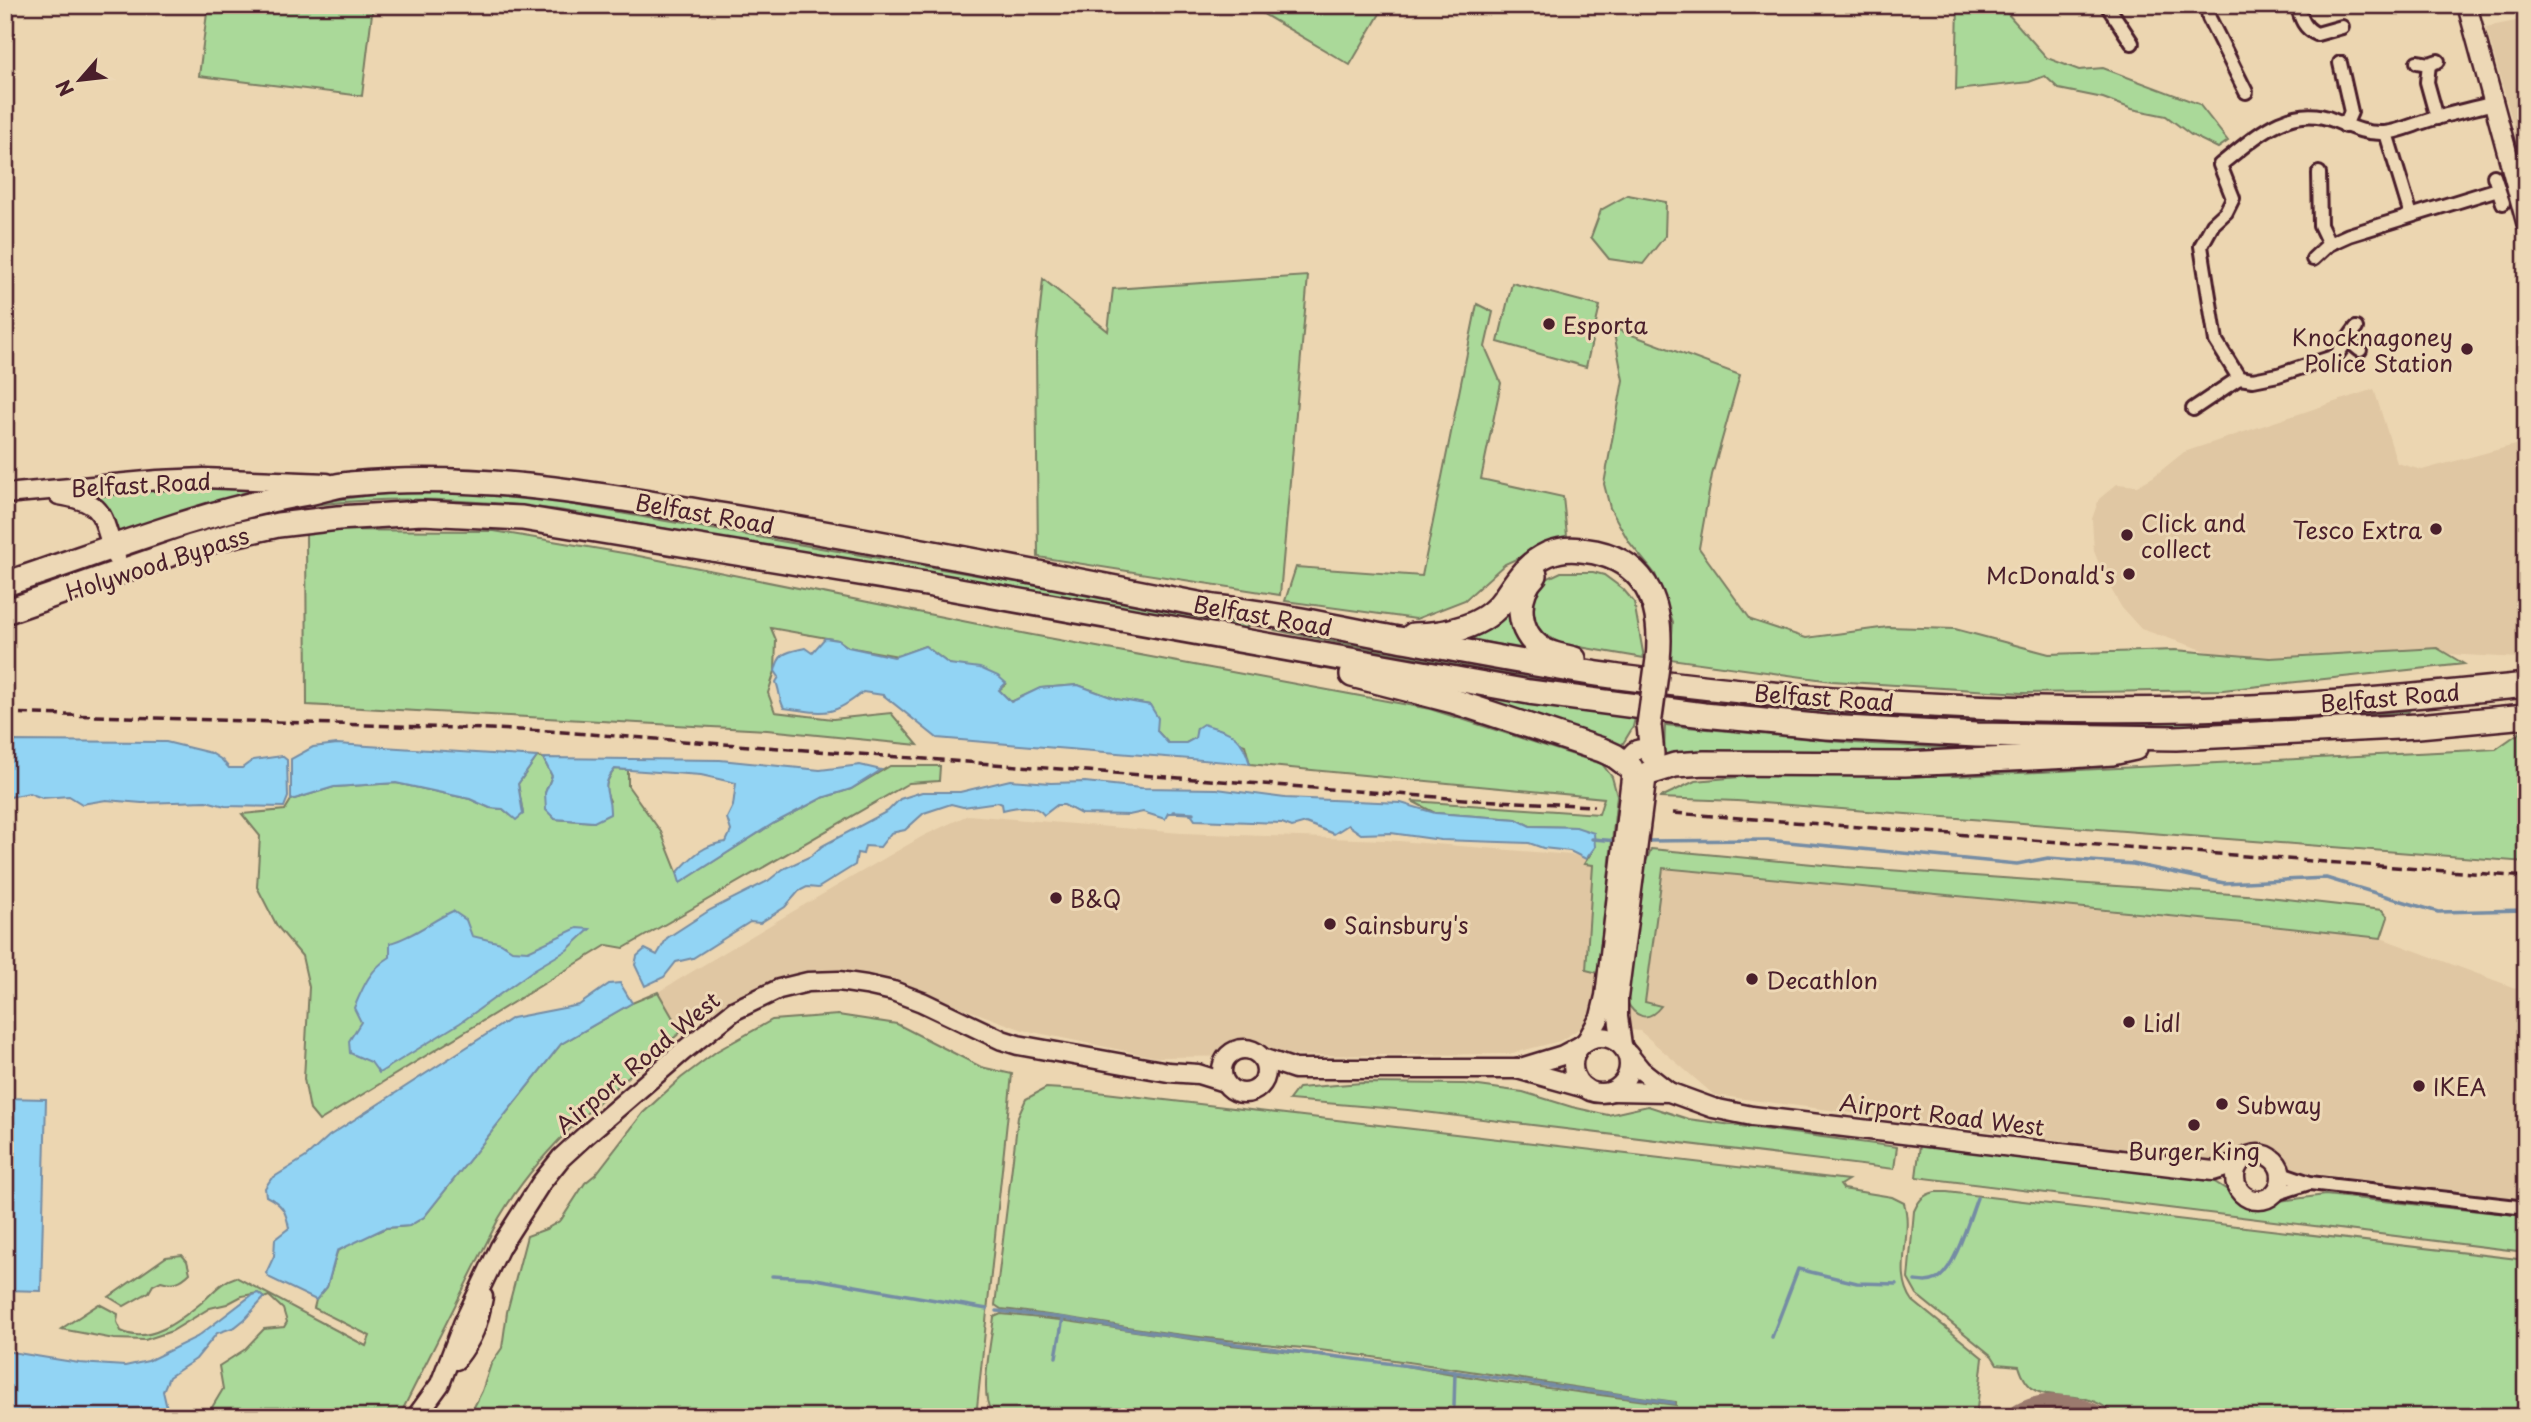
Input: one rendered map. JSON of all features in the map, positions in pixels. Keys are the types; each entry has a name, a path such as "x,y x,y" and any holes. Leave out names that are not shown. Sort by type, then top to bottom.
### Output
{"highway":[{"name":"Belfast Road","path":"348,484 464,480 519,483 575,491 850,537 1214,607 1266,613 1526,664 1763,694 1885,702 2143,710 2374,700 2526,685"},
{"name":"Holywood Bypass","path":"5,584 216,513 268,499 348,484"},
{"name":"Belfast Road","path":"353,516 422,513 522,518 926,584 1530,692 1704,715 1826,727 1976,735 2176,738 2418,726 2526,716"},
{"name":"Holywood Bypass","path":"5,612 233,535 278,525 353,516"},
{"path":"1380,636 1426,634 1474,624 1490,614 1503,601 1526,567 1548,554 1567,548 1620,561 1632,569 1647,587 1657,613 1660,635 1649,726 1641,765"},
{"path":"1587,551 1540,570 1529,581 1521,602 1522,626 1534,642 1548,652 1620,677"},
{"path":"1260,644 1308,664 1453,701 1641,765 1905,764 2071,756 2112,753 2176,738"}],"street":[{"path":"2207,5 2209,18 2246,92"},
{"path":"2297,5 2309,31 2327,33 2342,26"},
{"path":"2467,5 2526,222"},
{"path":"2108,6 2132,43"},
{"path":"2428,62 2427,82 2437,118"},
{"path":"2338,72 2351,111 2345,126"},
{"path":"2239,378 2216,341 2202,246 2213,224 2227,212 2233,198 2220,165 2266,129 2282,120 2315,116 2332,119 2365,132 2386,133 2494,103"},
{"path":"2386,133 2411,215"},
{"path":"2319,173 2320,225 2329,244"},
{"path":"2313,259 2329,244 2349,235 2411,215 2496,182 2503,203"},
{"path":"2193,409 2239,378 2253,380 2277,375 2336,356 2356,328"},
{"path":"2348,340 2360,350"},
{"name":"Belfast Road","path":"5,494 204,478 348,484"},
{"path":"35,491 84,499 94,505 103,517 122,571"},
{"path":"1262,1058 1296,1069 1517,1069 1594,1092 1612,1091 1626,1079 1630,1070 1618,998 1630,842 1642,806 1655,786 1678,770 1704,763"},
{"path":"1641,765 1642,806"},
{"path":"1585,1088 1574,1073 1573,1064 1600,1017 1605,996 1641,765"},
{"name":"Airport Road West","path":"416,1417 472,1339 478,1325 488,1272 512,1227 561,1158 734,1010 779,989 808,982 839,981 893,990 1018,1045 1168,1073 1198,1074 1224,1082"},
{"path":"1517,1069 1563,1055 1584,1043 1606,1037 1625,1049"},
{"path":"1198,1074 1225,1060 1232,1052 1244,1049 1257,1053 1262,1058 1267,1070 1263,1083 1258,1089 1243,1094 1236,1092 1224,1082 1222,1075 1225,1060"},
{"name":"Airport Road West","path":"1625,1049 1641,1069 1669,1092"},
{"path":"1263,1083 1296,1069"},
{"name":"Airport Road West","path":"1612,1091 1669,1092 1713,1108 1752,1116 2213,1171 2239,1163"},
{"path":"2275,1194 2281,1181 2281,1173 2274,1160 2261,1154 2248,1156 2239,1163 2234,1176 2238,1189 2248,1199 2262,1200 2310,1183"},
{"name":"Airport Road West","path":"2213,1171 2238,1189"},
{"path":"2281,1173 2310,1183 2526,1208"}],"shaded area":[{"path":"2526,19 2526,171 2486,27"},
{"path":"2374,389 2397,463 2422,470 2526,442 2526,655 2519,658 2391,651 2233,660 2141,629 2122,608 2104,577 2094,551 2092,519 2099,499 2117,484 2137,486 2184,452"},
{"path":"968,815 1181,833 1386,840 1609,858 1644,867 1626,1000 1661,1006 1645,1002 1662,868 2381,938 2526,992 2526,1201 1714,1095 1640,1031 1585,1025 1560,1041 1509,1054 1155,1057 1023,1030 900,985 834,970 766,983 725,1004 681,1032 658,992 923,836"}],"green space":[{"path":"208,5 373,5 362,96 199,76"},
{"path":"1248,5 1385,5 1350,65"},
{"path":"1958,5 2000,5 2047,58 2079,70 2103,68 2199,104 2228,141 2218,148 2191,135 2166,116 2059,89 2045,76 2029,82 1956,90"},
{"path":"1628,195 1666,202 1665,236 1643,264 1609,259 1591,237 1601,210"},
{"path":"1308,276 1280,595 1038,557 1036,349 1043,279 1108,331 1113,289"},
{"name":"Esporta","path":"1512,283 1600,306 1586,367 1498,342"},
{"path":"1477,304 1493,312 1485,347 1501,383 1481,479 1563,497 1567,536 1505,564 1465,600 1416,619 1285,601 1296,567 1422,576"},
{"path":"1613,328 1740,375 1712,475 1699,548 1751,620 1806,638 1888,627 1955,629 2049,654 2175,650 2270,658 2437,648 2464,664 2223,690 2022,693 1832,681 1670,659 1673,622 1655,574 1629,542 1610,508 1604,484 1623,380"},
{"path":"277,488 117,536 103,505 91,496 73,491"},
{"path":"440,491 557,502 1239,621 1249,625 1244,630 559,510 482,502 366,501 289,509 222,524 134,552 133,549 258,511 371,495"},
{"path":"306,530 494,531 629,554 1027,634 1430,709 1602,764 1612,777 1617,795 1598,973 1586,970 1593,865 1584,864 1595,847 1576,827 1530,826 1516,819 1435,813 1412,801 1599,814 1604,798 1250,764 1245,745 1197,728 1196,738 1186,743 1168,743 1157,731 1150,705 1116,699 1078,685 1041,688 1011,702 999,690 1006,684 949,664 925,646 898,656 848,647 838,640 771,628 776,640 775,671 768,693 775,712 833,719 891,713 918,745 767,730 307,705"},
{"path":"1561,572 1593,572 1604,575 1623,589 1634,602 1644,658 1562,644 1541,632 1533,619 1532,597 1542,581"},
{"path":"1518,584 1537,654 1465,637"},
{"path":"1277,628 1426,655 1758,703 1760,707 1756,710 1695,703 1515,676 1275,630"},
{"path":"1461,692 1635,718 1633,727 1619,750"},
{"path":"1776,706 2013,721 2092,722 2251,720 2409,711 2404,719 2191,730 2065,729 1819,717 1778,711 1775,710"},
{"path":"1665,725 1853,743 2005,751 1671,756 1664,755"},
{"path":"2526,728 2526,862 1737,801 1659,798 1695,781 1762,775 1957,776 2496,749"},
{"path":"537,757 543,758 552,776 545,793 555,819 594,822 610,801 606,788 612,773 615,769 628,770 628,786 661,832 681,882 774,823 822,798 851,789 890,766 940,766 939,781 909,783 624,948 607,945 319,1121 310,1110 304,1079 309,987 302,956 277,926 257,887 260,836 242,814 285,810 291,800 334,787 396,783 470,799 490,808 503,809 510,815 523,814 518,784"},
{"path":"1651,849 1845,867 2260,896 2382,910 2388,917 2381,938 1663,868 1645,1002 1661,1006 1651,1015 1642,1016 1633,1011 1626,1000 1644,867"},
{"path":"658,992 681,1032 559,1140 517,1190 499,1218 399,1417 215,1417 211,1409 223,1389 219,1366 244,1350 264,1329 284,1327 287,1322 283,1309 269,1296 264,1298 258,1293 210,1308 172,1331 145,1340 114,1339 61,1329 99,1304 118,1314 117,1322 121,1331 132,1335 153,1333 183,1317 221,1285 236,1277 366,1346 370,1336 314,1308 316,1300 327,1287 337,1252 386,1228 409,1226 424,1217 561,1044 632,1003"},
{"path":"838,1015 897,1024 981,1067 1012,1074 976,1417 469,1417 491,1364 502,1348 507,1312 527,1236 561,1220 585,1183 596,1174 643,1113 681,1078 717,1051 772,1020"},
{"path":"1362,1083 1464,1084 1523,1092 1608,1115 1648,1106 1688,1119 1897,1147 1894,1169 1408,1110 1289,1100 1298,1088"},
{"path":"1046,1088 1848,1180 1840,1185 1843,1189 1892,1197 1904,1203 1907,1228 1904,1278 1907,1290 1913,1301 1983,1358 1976,1417 1018,1417 997,1413 991,1410 988,1403 986,1379 994,1317 1001,1314 1387,1363 1495,1381 1676,1405 1676,1402 1403,1361 1175,1334 1001,1309 995,1305 1018,1117 1026,1099"},
{"path":"1920,1145 2213,1181 2242,1199 2257,1204 2325,1195 2526,1216 2526,1252 1916,1177"},
{"path":"1935,1192 2526,1260 2526,1417 2118,1417 2088,1399 2036,1391 2029,1386 2019,1366 1997,1364 1992,1356 1917,1295 1908,1279 1914,1211 1922,1198"},
{"path":"182,1255 187,1261 190,1273 180,1281 161,1281 153,1285 149,1292 124,1306 109,1297 166,1257"}],"water":[{"path":"825,638 838,640 848,647 894,657 925,646 949,664 980,668 998,676 1006,683 999,690 1011,702 1040,688 1078,685 1116,699 1150,705 1158,718 1157,731 1168,743 1186,743 1195,738 1197,728 1203,724 1239,740 1250,764 937,738 883,695 863,692 843,706 826,712 784,708 776,682 779,677 775,671 779,660 789,652 805,648 812,653"},
{"path":"5,741 166,742 211,753 229,768 242,768 253,760 282,756 287,760 288,797 284,807 225,806 206,801 142,803 106,800 82,804 69,796 42,798 29,793 5,798"},
{"path":"337,744 537,757 518,784 523,814 516,820 503,809 396,783 334,787 291,800 291,759 313,747"},
{"path":"543,758 720,760 820,770 860,765 881,770 851,789 822,798 774,823 680,883 677,873 693,857 711,845 726,842 731,831 727,818 733,806 736,783 701,775 615,769 606,786 610,814 594,822 555,819 546,810 545,793 552,776"},
{"path":"1010,780 1085,782 1141,788 1217,789 1285,798 1401,803 1435,813 1516,819 1530,826 1576,827 1594,833 1595,847 1586,859 1570,851 1543,848 1529,843 1441,840 1391,833 1361,834 1348,825 1334,834 1306,823 1292,827 1282,823 1195,820 1190,813 1168,813 1165,819 1143,812 1129,815 1081,814 1064,805 1057,805 1044,815 1031,807 1003,810 1002,804 998,802 963,807 951,804 924,813 905,830 891,833 880,847 865,846 863,854 857,853 855,865 818,888 807,887 799,891 785,907 760,923 750,922 693,958 676,962 664,977 645,986 635,965 637,956 645,949 657,955 667,938 710,910 811,856 822,846 888,811 900,799 922,792 960,792"},
{"path":"453,911 466,920 472,936 501,943 512,950 528,951 577,928 590,929 567,950 535,969 460,1023 379,1073 371,1062 350,1053 349,1041 361,1022 354,1008 372,973 390,957 390,943"},
{"path":"620,983 632,1003 561,1044 424,1217 409,1226 385,1228 337,1251 327,1287 316,1300 270,1278 266,1273 274,1256 275,1239 289,1228 282,1209 266,1196 265,1188 271,1179 306,1157 329,1136 512,1018 579,1005 609,984"},
{"path":"5,1098 46,1099 41,1291 5,1290"},
{"path":"258,1293 264,1298 245,1319 235,1327 217,1333 196,1359 169,1377 163,1391 169,1417 5,1417 5,1351 79,1363 125,1366 148,1361 197,1337"}],"waterway":[{"path":"1173,812 1193,813"},
{"path":"1592,839 1619,841"},
{"path":"1644,841 1768,840 2017,864 2048,858 2133,864 2224,883 2326,878 2438,912 2526,910"},
{"path":"1915,1281 1931,1281 1944,1274 1961,1243 1977,1198"},
{"path":"1772,1337 1798,1269 1857,1283 1897,1284"},
{"path":"772,1276 810,1278 987,1309"},
{"path":"997,1311 1063,1318"},
{"path":"1056,1357 1063,1318 1455,1372"},
{"path":"1454,1406 1455,1372 1674,1403"}],"taxiway":[{"path":"2022,1417 2039,1410 2056,1408 2091,1417"}],"railway":[{"path":"5,713 549,731 1477,800 1594,806"},
{"path":"1673,813 2526,877"}],"place":[{"name":"Esporta","path":"1549,324"},
{"name":"Knocknagoney Police Station","path":"2467,349"},
{"name":"Tesco Extra","path":"2436,529"},
{"name":"Click and collect","path":"2127,535"},
{"name":"McDonald's","path":"2129,574"},
{"name":"B&Q","path":"1056,898"},
{"name":"Sainsbury's","path":"1330,924"},
{"name":"Decathlon","path":"1752,979"},
{"name":"Lidl","path":"2129,1022"},
{"name":"IKEA","path":"2419,1086"},
{"name":"Subway","path":"2222,1104"},
{"name":"Burger King","path":"2194,1125"}]}
